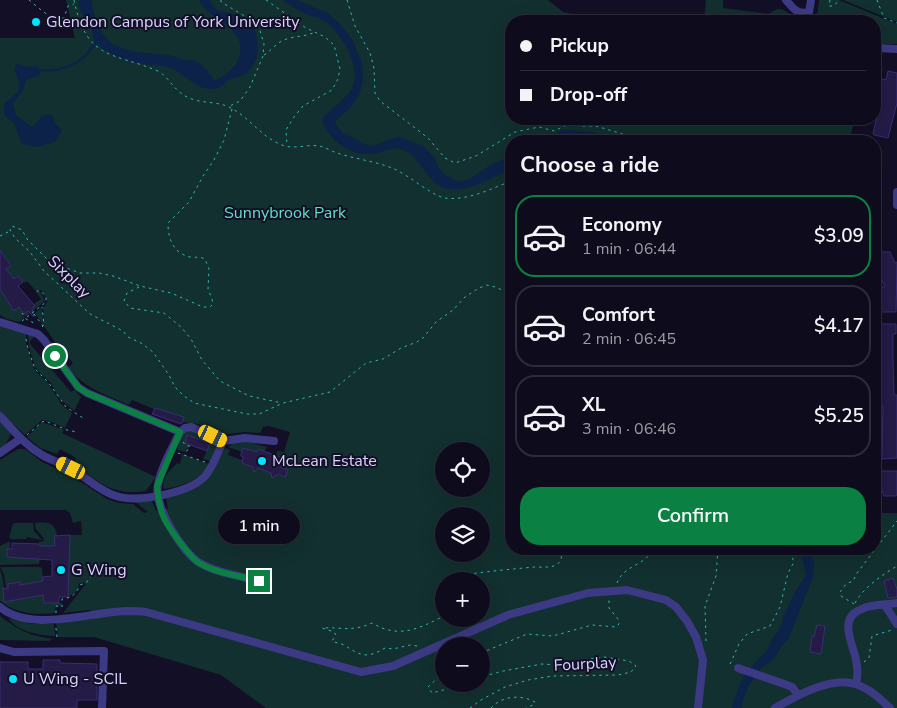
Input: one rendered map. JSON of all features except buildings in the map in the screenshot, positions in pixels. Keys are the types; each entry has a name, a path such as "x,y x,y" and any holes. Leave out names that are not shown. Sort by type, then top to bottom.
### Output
{"street":[{"path":"786,0 795,11 807,13 809,12 811,0"},
{"path":"881,48 897,49"},
{"path":"897,192 897,205"},
{"path":"0,322 38,334 78,387 87,393 180,432"},
{"path":"0,416 20,439 41,454 71,468 116,496 158,496 196,484 213,464 223,441"},
{"path":"259,581 209,567 192,558 165,520 157,486 180,432 184,428 191,427 223,441 245,438 274,441"},
{"path":"0,453 20,439"},
{"path":"0,608 9,614 21,618 37,620 125,611 146,612 361,672 393,666 508,615 588,593 627,590 666,600 687,621 696,637 703,660 697,708"},
{"path":"856,684 858,676 857,667 848,633 848,622 852,616 863,608 897,603"},
{"path":"885,605 896,627"},
{"path":"0,648 14,652 104,651 102,708"},
{"path":"738,668 792,687 798,695"},
{"path":"775,708 798,695 829,684 848,682 856,684 880,698 890,708"}],"path":[{"path":"29,0 52,17 60,20 64,18 68,6 74,3"},
{"path":"74,0 84,33 102,51 160,72 166,76 176,91 195,100 219,103 229,107 250,120 265,135 287,146 320,146 338,153 387,166 443,198 466,197 505,184"},
{"path":"221,0 221,2 258,24 264,44 263,56 250,87 240,101 229,107"},
{"path":"266,0 314,32 325,37 334,45 338,54 340,68 338,79 332,90 304,106 294,117 286,130 287,146"},
{"path":"347,0 355,26 370,53 374,68 375,93 380,101 420,130 441,154 454,162 476,156 505,138"},
{"path":"830,0 829,6 833,6 840,0"},
{"path":"877,0 884,18 897,23"},
{"path":"263,56 285,39 306,36 314,32"},
{"name":"Sixplay","path":"232,109 224,140 214,160 189,202 168,223 168,232 175,250 180,254 193,258 198,256 205,259 209,270 208,289 211,293 213,304 210,307 203,307 171,293 140,286 113,276 99,273 80,273 58,265 36,248 27,239 22,230 12,226 10,230 44,271 90,314 123,331 128,337 153,352 169,375 174,387 194,403 247,414 260,414 283,404 330,392 366,362 383,359 423,338 436,322 453,310 465,297 479,288 487,285 495,286 505,293"},
{"path":"510,135 515,132 539,127 554,131 568,125"},
{"path":"575,125 596,126 626,135"},
{"path":"0,236 10,230"},
{"path":"140,286 127,293 124,301 130,308 164,313 191,339 202,360 220,381 249,396 283,404"},
{"path":"16,328 46,302 46,298 41,291 35,291"},
{"path":"42,306 43,326"},
{"path":"22,313 26,319 41,327 43,326"},
{"path":"34,313 43,326"},
{"path":"27,331 28,349 35,369 48,382 66,407 83,418"},
{"path":"20,439 42,422 77,432"},
{"path":"183,442 184,445 190,446 185,455"},
{"path":"172,450 213,464"},
{"path":"881,542 897,521"},
{"path":"482,572 534,567 548,568 557,565 561,555"},
{"path":"612,590 623,572 650,555"},
{"path":"705,646 705,606 716,576 718,555"},
{"path":"730,664 739,644 747,634 770,626 780,607 788,573 794,562 791,555"},
{"path":"854,604 841,596 840,592 846,584 853,581 871,555"},
{"path":"852,616 854,604 860,594 897,566"},
{"path":"56,613 56,606 62,607 62,599 70,598 77,593 80,585 89,580 92,569"},
{"name":"Fourplay","path":"490,649 527,634 553,636 592,625 616,627 619,624 618,619 608,608 612,590"},
{"path":"429,650 410,645 393,649 385,648 373,655 358,655 342,644 332,641 336,635 334,632 322,628 354,629 366,627 372,623 398,633 409,631 435,620"},
{"path":"55,623 57,637"},
{"path":"857,667 869,658 873,635 896,627"},
{"name":"Fourplay","path":"470,708 498,690 528,680 552,676 618,675 631,672 636,666 628,661 604,657 589,659 576,666 542,664 490,675"},
{"path":"435,680 428,687 432,693 436,692"},
{"path":"491,708 496,702 519,696 535,702 526,708"}],"green space":[{"name":"Sunnybrook Park","path":"66,0 548,0 563,12 577,15 505,15 505,125 853,125 851,135 505,135 505,555 881,555 881,513 897,513 897,708 266,708 221,675 94,637 58,637 56,623 92,619 91,610 63,613 85,585 84,582 79,584 77,591 68,597 70,535 82,535 81,521 73,523 70,513 66,510 0,510 0,460 18,449 25,449 42,462 67,473 107,499 119,503 133,504 144,513 148,512 134,501 150,500 156,511 168,509 166,497 212,471 225,448 230,450 228,455 242,460 242,463 254,469 258,468 285,477 287,470 280,467 283,458 276,455 277,451 284,452 290,432 269,426 263,427 260,433 244,432 221,435 198,424 182,422 184,417 154,409 132,400 129,405 96,390 82,381 68,368 73,363 63,351 57,355 50,346 55,342 35,313 41,308 44,320 43,308 47,299 41,290 35,290 28,282 23,282 18,276 14,279 6,269 11,265 0,250 0,38 75,38"},
{"path":"706,0 723,0 723,8 769,14 781,9 791,15 705,15"},
{"path":"819,0 839,0 875,15 817,15"},
{"path":"843,0 897,0 897,22"},
{"path":"881,17 897,24 897,44 881,44"},
{"path":"2,289 14,310 17,309 15,305 17,304 23,312 23,317 25,317 24,314 28,311 29,313 32,311 35,306 34,304 41,299 36,292 40,291 45,301 19,322 7,319 0,315 0,290"},
{"path":"0,325 26,334 26,344 35,371 47,382 62,405 72,413 65,428 42,420 25,435 0,412"},
{"path":"28,334 34,337 30,344 71,392 75,390 81,397 74,411 58,397 51,383 35,367 29,347"},
{"path":"0,422 9,430 11,435 5,445 0,448"},
{"path":"42,422 64,430 62,433 156,477 146,491 124,491 106,486 73,464 76,458 60,449 57,454 40,448 27,437"},
{"path":"191,430 218,442 210,461 203,459 210,443 187,436 185,443 190,445 185,452 177,450 182,433"},
{"path":"246,441 267,447 265,451 258,449 257,452 243,448 242,452 228,447 234,442"},
{"path":"182,454 211,465 190,482 164,489 163,481 177,463 180,464"},
{"path":"15,523 33,523 34,531 42,540 27,537 26,539 11,539 9,537"},
{"path":"35,523 47,523 55,528 57,536 54,536 55,546 40,546 39,542 44,541 36,529"},
{"path":"10,542 10,549 7,549 7,557 40,559 39,564 0,565 0,546"},
{"path":"0,567 40,567 42,568 43,581 20,585 8,584 8,588 6,588 4,574"},
{"path":"0,570 4,588 4,602 43,595 44,603 61,603 61,606 55,606 55,613 40,614 26,613 6,605 0,601"},
{"path":"0,616 25,632 53,639 49,641 0,640"},
{"path":"8,618 32,624 54,624 55,636 35,634 23,630"}],"water":[{"path":"79,0 92,0 94,13 102,33 117,46 135,51 169,55 185,60 195,60 215,81 231,70 237,63 240,44 232,30 210,13 199,0 210,0 212,5 220,11 245,18 250,23 257,37 256,60 246,74 229,80 218,88 205,88 170,68 131,61 105,50 95,40 90,26 80,10"},
{"path":"282,0 297,0 328,13 352,39 362,63 363,80 359,95 350,108 336,120 336,124 342,132 367,145 373,146 400,137 423,146 435,158 438,167 445,175 458,181 468,180 492,164 505,159 505,173 474,186 450,189 435,183 408,152 401,149 397,148 375,154 363,154 340,145 329,133 322,119 352,88 355,72 353,62 345,44 333,28 320,19"},
{"path":"16,64 29,67 38,66 41,72 39,76 27,79 23,90 13,104 16,115 32,127 45,114 52,115 55,123 62,130 55,142 38,147 22,144 14,123 4,115 4,104 19,89 19,82 14,70"},
{"path":"561,130 602,135 557,135"},
{"path":"801,555 812,555 814,564 813,577 789,638 774,659 761,669 748,687 742,708 732,708 742,679 767,650 779,630 795,592 806,576"}],"waterway":[{"path":"41,70 60,69 73,65 83,58 98,41"}],"place":[{"name":"Glendon Campus of York University","path":"36,22"},
{"name":"McLean Estate","path":"262,461"},
{"name":"G Wing","path":"61,570"},
{"name":"U Wing - SCIL","path":"13,679"}],"route":[{"path":"55,356 78,387 87,393 180,432 157,486 165,520 192,558 200,564 259,581"}]}
